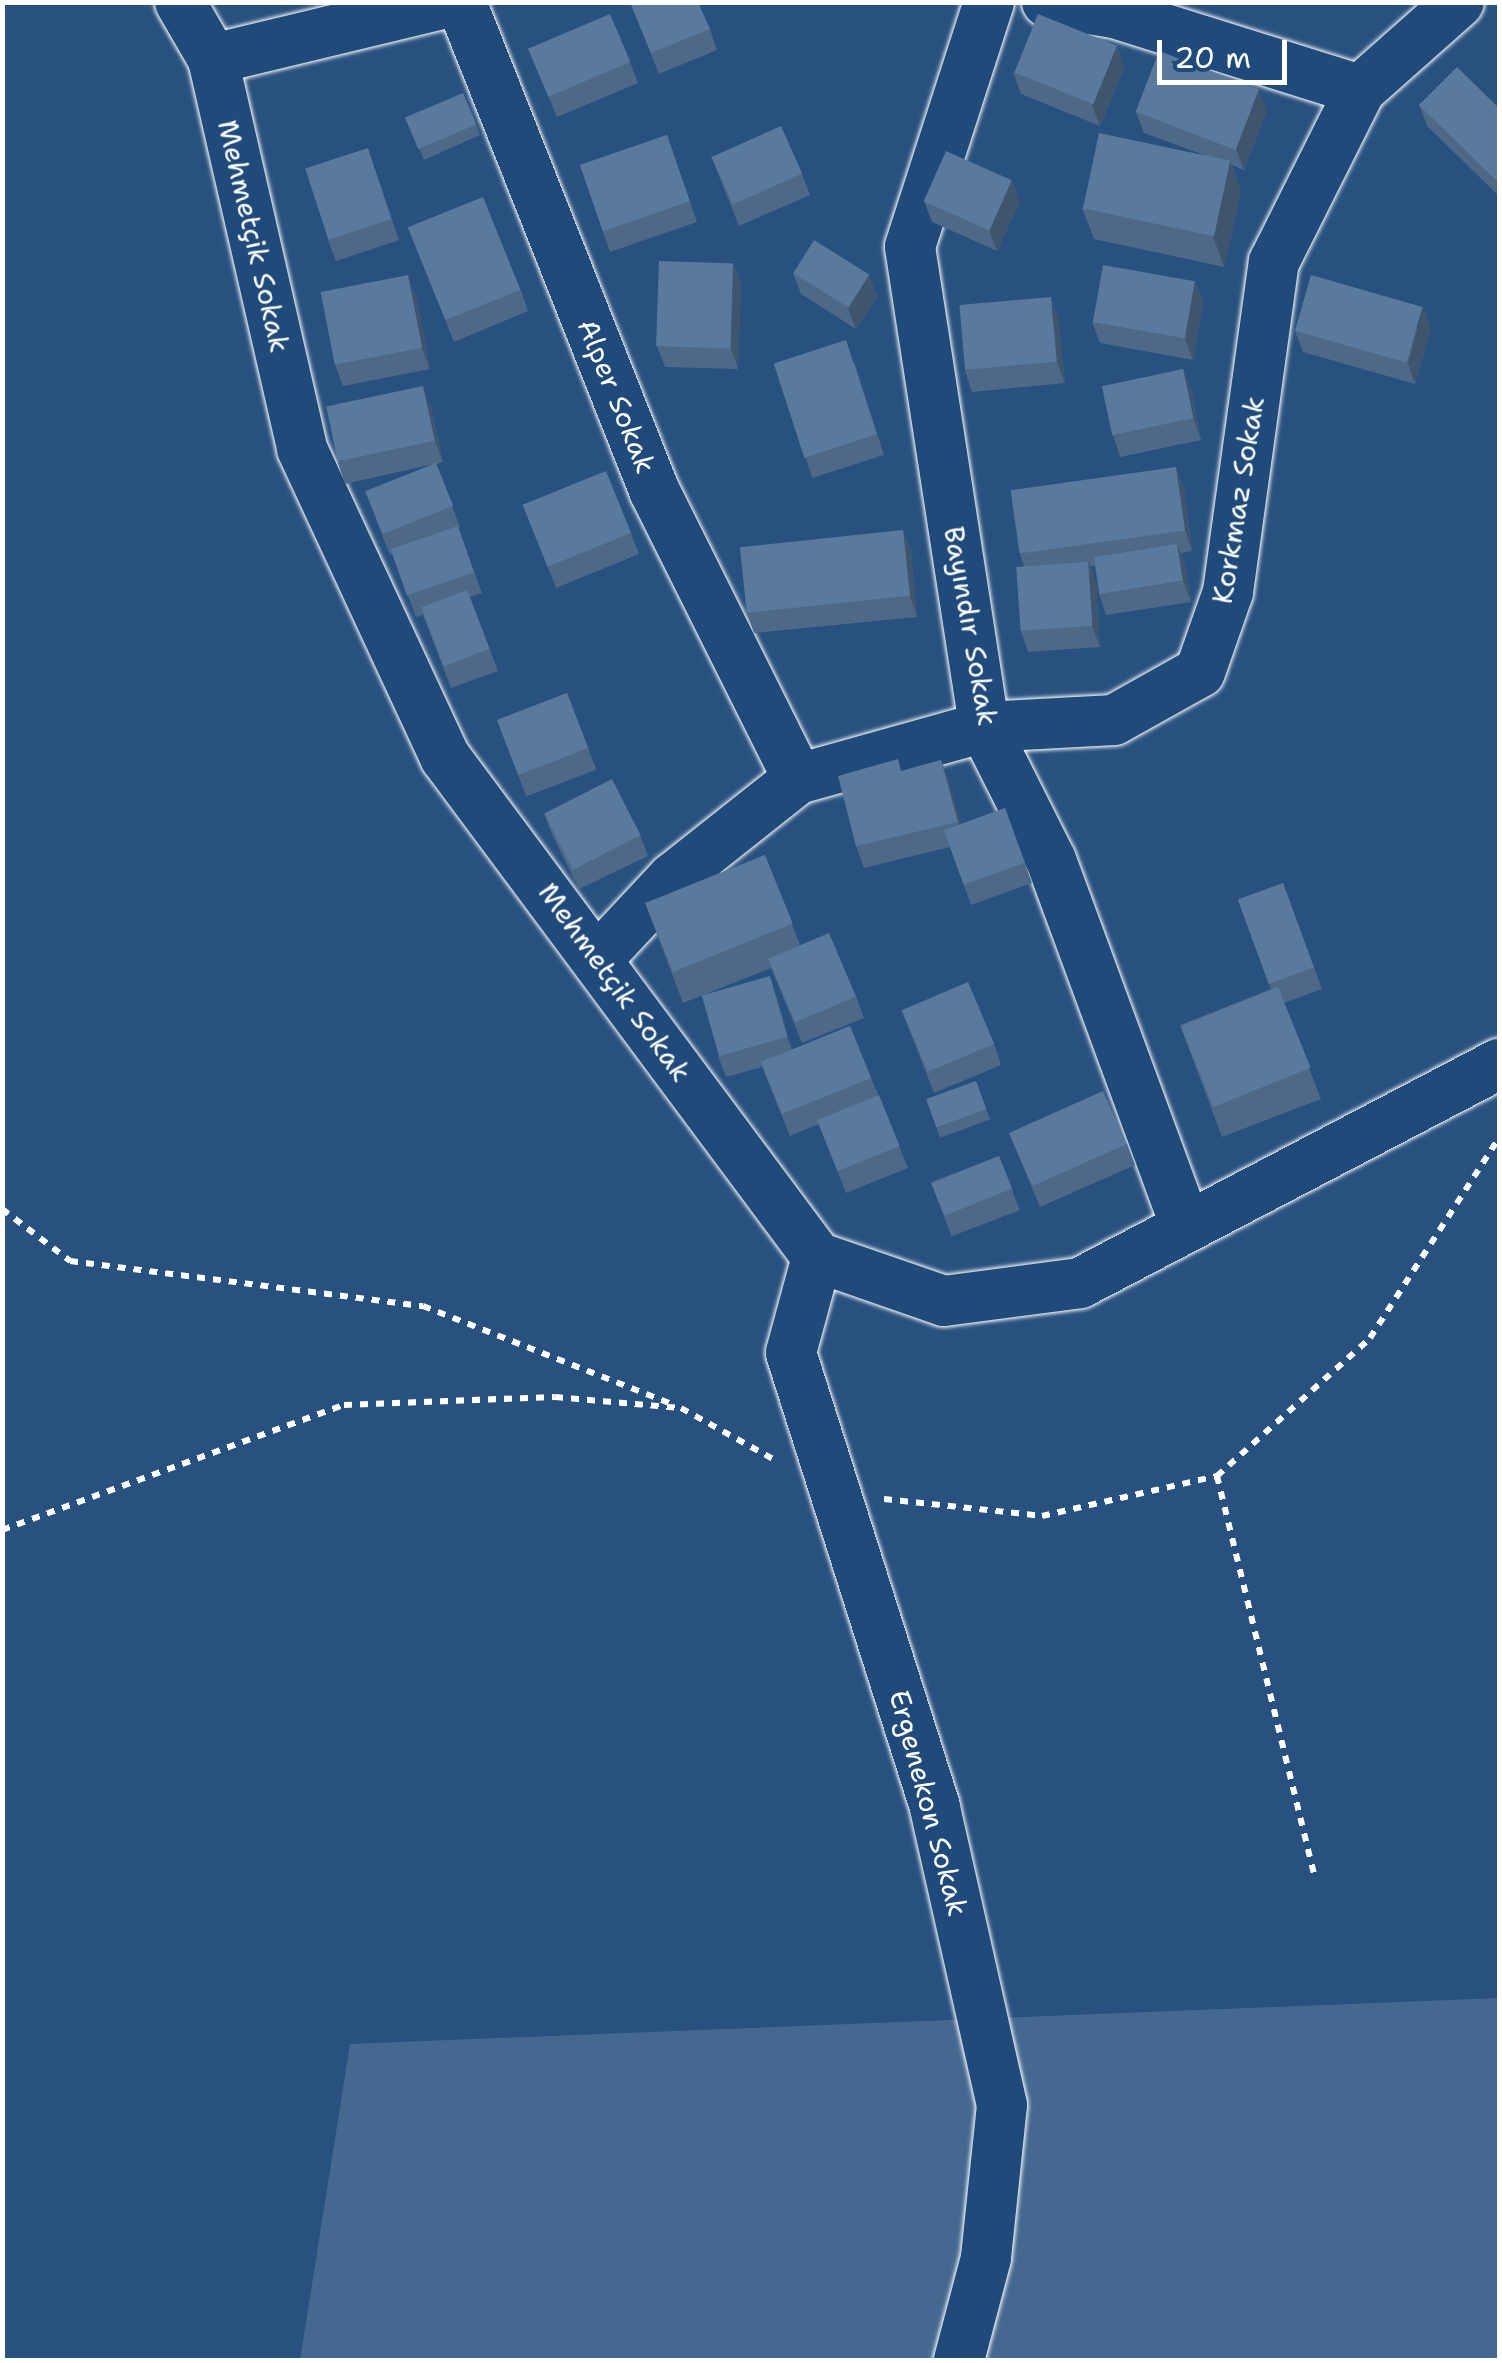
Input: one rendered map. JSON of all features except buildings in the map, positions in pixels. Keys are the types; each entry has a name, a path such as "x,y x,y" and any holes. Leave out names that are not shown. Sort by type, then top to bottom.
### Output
{"street":[{"name":"Mehmetçik Sokak","path":"180,2 213,59 302,449 445,757 600,956 817,1257"},
{"path":"213,59 451,2"},
{"name":"Alper Sokak","path":"461,2 654,490 798,779"},
{"name":"Bayındır Sokak","path":"989,2 910,247 984,727 1050,860 1186,1227"},
{"path":"1047,2 1114,13 1360,90"},
{"name":"Korkmaz Sokak","path":"600,956 673,878 798,779 984,727 1114,720 1200,672 1228,592 1274,262 1360,90 1459,2"},
{"path":"817,1257 944,1301 1080,1283 1500,1062"},
{"name":"Ergenekon Sokak","path":"817,1257 792,1352 935,1808 1002,2105 986,2258 959,2360"}],"path":[{"path":"2,1209 70,1261 424,1306 681,1408"},
{"path":"1216,1476 1314,1873"}],"shaded area":[{"path":"1499,1998 1499,2360 300,2360 350,2044"}]}
